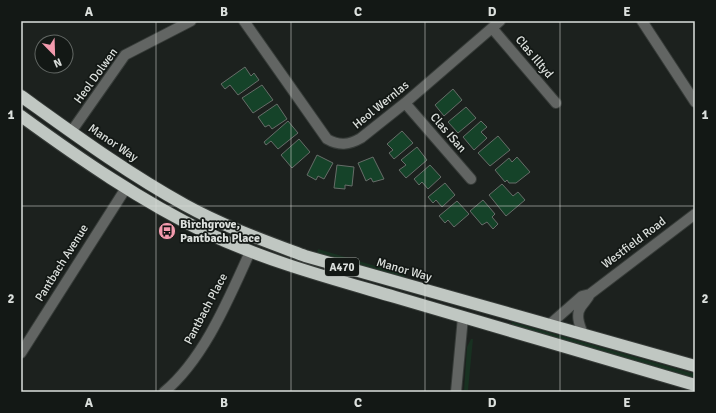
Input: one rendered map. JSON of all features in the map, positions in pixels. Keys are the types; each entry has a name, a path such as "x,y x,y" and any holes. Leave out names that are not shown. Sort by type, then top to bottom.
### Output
{"highway":[{"name":"Manor Way","path":"21,96 117,164 180,202 243,232 305,256 695,366"},
{"name":"A470","path":"21,116 63,147 126,188 184,221 250,252 311,274 695,385"}],"street":[{"name":"Heol Dolwen","path":"71,132 125,55 191,21"},
{"name":"Heol Wernlas","path":"244,21 327,139 342,145 353,143 361,138 405,103 496,24"},
{"path":"642,21 695,102"},
{"name":"Clas Illtyd","path":"496,24 556,103"},
{"name":"Clas ISan","path":"405,103 471,179"},
{"name":"Pantbach Avenue","path":"21,353 126,188"},
{"name":"Westfield Road","path":"549,325 582,296 590,294 695,214"},
{"name":"Pantbach Place","path":"164,392 188,365 210,334 250,252"},
{"name":"Westfield Road","path":"583,334 579,323 579,311 590,294"},
{"path":"456,392 463,317"}],"green space":[{"path":"318,249 406,275 405,278 317,253"},
{"path":"512,322 695,374 695,378 511,326"},
{"path":"471,339 473,339 468,390 464,391 467,347"}],"building":[{"path":"245,67 251,76 254,73 259,80 238,95 230,85 225,89 221,84"},
{"path":"262,85 273,100 253,113 242,98"},
{"path":"453,89 462,100 444,116 435,105"},
{"path":"277,104 287,119 272,129 269,125 265,127 258,117"},
{"path":"466,107 476,118 458,133 448,122"},
{"path":"288,121 298,133 278,149 271,141 266,145 264,142"},
{"path":"481,121 487,127 481,132 487,138 474,150 463,137"},
{"path":"402,131 413,143 394,159 389,153 393,150 387,144"},
{"path":"498,136 510,150 490,166 478,153"},
{"path":"299,139 310,152 292,168 281,155"},
{"path":"417,147 427,160 406,178 399,170 406,165 401,160"},
{"path":"317,155 333,163 324,179 318,176 316,180 307,175"},
{"path":"373,157 384,179 373,182 371,178 366,181 358,163"},
{"path":"517,157 530,172 516,183 509,183 507,180 505,182 495,170 509,158 512,162"},
{"path":"337,165 354,167 352,186 345,185 345,189 334,188"},
{"path":"430,165 441,177 428,189 422,182 419,185 414,179"},
{"path":"445,183 455,195 442,207 436,200 433,203 428,197"},
{"path":"502,184 513,196 518,192 525,200 506,216 489,195"},
{"path":"483,200 495,214 492,217 498,224 493,229 487,222 482,225 470,211"},
{"path":"457,201 469,214 454,227 448,220 445,223 439,216"}],"place":[{"name":"Birchgrove, Pantbach Place","path":"167,231"}]}
